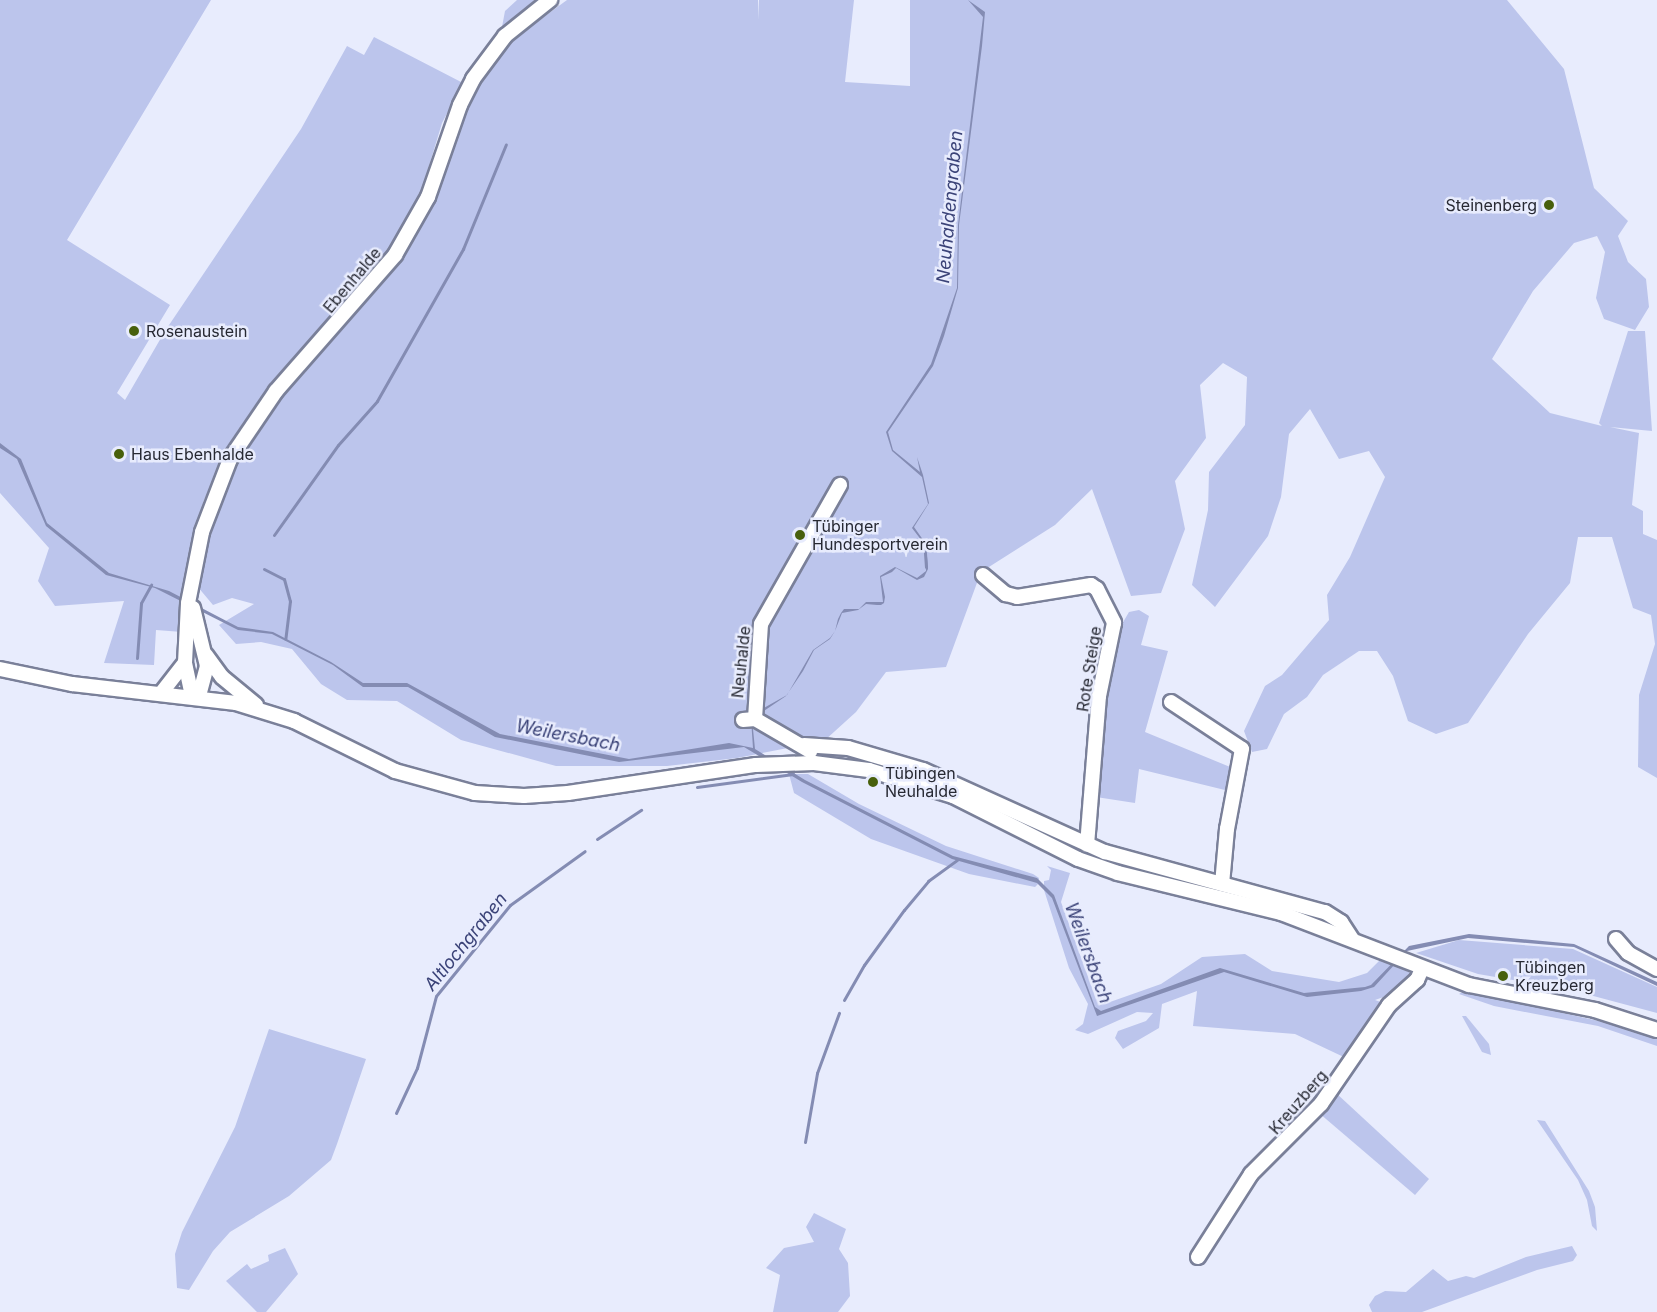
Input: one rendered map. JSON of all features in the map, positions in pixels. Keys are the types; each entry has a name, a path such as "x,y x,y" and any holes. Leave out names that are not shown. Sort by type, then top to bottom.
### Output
{"street":[{"name":"Ebenhalde","path":"195,696 185,663 186,616 191,588 210,504 244,436 276,391 395,255 428,197 460,105 473,79 506,36 550,0"},
{"name":"Neuhalde","path":"813,763 804,745 749,719 761,624 840,485"},
{"name":"Rote Steige","path":"983,575 1006,594 1017,597 1091,585 1097,589 1114,623 1100,696 1087,845"},
{"name":"Ebenhalde","path":"191,588 196,631 206,655 206,678 195,696"},
{"path":"206,655 234,688 265,711 401,774 475,793 547,795 743,766 813,763 869,770 922,784 1095,865 1262,907 1352,939 1422,969 1480,987 1602,1012 1657,1030"},
{"path":"162,693 185,663"},
{"path":"0,669 72,684 195,696 265,711"},
{"path":"1171,702 1242,749 1227,829 1222,884"},
{"path":"804,745 823,744 872,753 941,776 1087,845 1325,912 1341,922 1352,939"},
{"path":"1616,939 1628,953 1657,969"},
{"name":"Kreuzberg","path":"1198,1257 1251,1174 1322,1104 1389,1005 1417,980 1422,969"}],"shaded area":[{"path":"0,0 211,0 67,240 170,305 117,393 125,400 165,331 301,129 347,46 364,55 374,37 463,83 442,123 423,186 395,244 237,439 204,500 183,585 182,632 156,630 154,665 104,663 124,601 55,606 38,581 49,548 0,493"},
{"path":"517,0 540,0 502,27 505,11"},
{"path":"567,0 758,0 759,20 759,0 854,0 845,82 910,86 910,0 1507,0 1564,69 1594,188 1628,221 1618,236 1628,262 1646,279 1649,307 1635,330 1604,319 1596,298 1605,252 1597,236 1574,243 1533,291 1492,359 1550,413 1602,426 1599,423 1628,331 1645,331 1652,431 1610,427 1639,433 1632,505 1643,511 1643,534 1657,540 1657,778 1638,767 1639,695 1655,644 1651,615 1633,608 1612,537 1578,537 1570,583 1528,634 1468,723 1436,734 1408,721 1393,676 1377,651 1359,651 1323,675 1307,697 1284,714 1267,749 1252,752 1244,731 1265,686 1282,675 1329,620 1327,595 1350,557 1385,477 1369,451 1339,459 1310,409 1289,434 1281,497 1268,536 1215,607 1192,585 1208,510 1209,472 1245,425 1247,377 1223,363 1200,385 1206,438 1175,481 1185,529 1161,593 1131,596 1092,489 1055,525 981,572 946,667 886,672 856,712 824,741 737,758 667,766 556,766 461,740 397,701 347,700 321,684 292,649 261,642 236,644 219,625 254,604 232,598 213,605 192,580 240,442 405,240 456,115 515,28 530,27"},
{"path":"968,0 985,12 959,225 958,288 933,366 888,432 893,450 920,472 917,457 923,475 929,503 914,527 926,544 928,569 924,577 917,580 896,568 881,577 884,603 881,605 866,604 858,610 842,613 835,631 838,619 844,609 859,609 866,602 883,602 880,576 895,567 917,578 926,571 925,545 912,528 928,504 922,477 892,451 886,432 931,364 957,288 958,225 983,17"},
{"path":"0,443 21,459 47,523 109,573 169,591 238,627 273,632 331,662 363,683 407,683 500,734 629,759 729,743 753,748 751,719 755,713 786,695 752,719 755,749 805,780 953,856 1037,878 1054,895 1095,1007 1101,1011 1220,968 1304,993 1365,987 1371,985 1409,946 1469,934 1574,944 1657,982 1657,986 1574,947 1468,938 1407,951 1374,987 1361,991 1307,997 1224,972 1097,1016 1052,898 1037,883 952,859 802,782 744,747 619,762 495,737 408,687 363,687 333,665 272,634 238,630 155,588 106,575 46,526 17,459 0,448"},
{"path":"1139,610 1149,616 1141,645 1168,651 1145,732 1235,769 1229,791 1139,769 1135,803 1096,797 1105,692 1122,624 1129,612"},
{"path":"835,631 830,639 814,650 789,692 813,650 830,638"},
{"path":"905,766 1042,825 1326,916 1342,928 1290,910 1143,873 1071,850 991,807 903,772"},
{"path":"789,774 808,774 859,804 946,846 1033,874 1039,878 1038,884 1035,887 969,874 871,839 794,793"},
{"path":"1047,866 1070,873 1061,902 1096,999 1110,1002 1161,984 1202,957 1245,954 1272,971 1339,982 1367,973 1381,959 1413,974 1392,994 1375,1000 1386,1004 1348,1059 1295,1034 1193,1026 1197,991 1162,1004 1159,1028 1123,1049 1115,1038 1118,1031 1146,1021 1153,1013 1137,1012 1088,1034 1075,1030 1083,1024 1088,1004 1069,968 1044,890 1044,881 1049,880 1051,870"},
{"path":"1459,940 1573,949 1657,987 1657,1013 1571,990 1478,974 1416,953"},
{"path":"1464,991 1630,1028 1657,1038 1657,1046 1598,1026 1494,1006 1459,994"},
{"path":"1462,1016 1466,1016 1489,1044 1491,1055 1482,1052"},
{"path":"269,1029 366,1059 337,1144 331,1160 289,1196 230,1232 213,1251 189,1290 177,1288 175,1254 182,1232 235,1127"},
{"path":"1336,1093 1429,1179 1415,1195 1319,1113"},
{"path":"1537,1120 1545,1121 1589,1191 1595,1207 1597,1231 1592,1226 1587,1200 1578,1180"},
{"path":"814,1213 846,1229 839,1249 848,1263 850,1296 838,1312 773,1312 780,1275 766,1268 784,1248 814,1242 806,1227"},
{"path":"1572,1246 1577,1255 1573,1261 1537,1270 1422,1312 1372,1312 1369,1305 1375,1296 1385,1291 1406,1292 1433,1269 1448,1281 1466,1276 1474,1278 1526,1257"},
{"path":"285,1248 298,1274 266,1312 257,1312 226,1281 247,1264 251,1269 269,1261 268,1255"}],"waterway":[{"path":"274,535 338,445 377,401 463,249 506,144"},
{"name":"Neuhaldengraben","path":"925,553 926,567"},
{"path":"264,569 284,579 290,601 285,639"},
{"path":"137,658 141,603 151,585"},
{"name":"Altlochgraben","path":"697,787 793,774"},
{"name":"Altlochgraben","path":"597,839 641,810"},
{"name":"Altlochgraben","path":"396,1113 417,1068 436,996 510,905 585,851"},
{"path":"844,1000 864,965 904,910 928,881 957,860"},
{"path":"805,1142 817,1073 839,1013"}],"place":[{"name":"Steinenberg","path":"1549,205"},
{"name":"Rosenaustein","path":"134,331"},
{"name":"Haus Ebenhalde","path":"119,454"},
{"name":"Tübinger Hundesportverein","path":"800,535"},
{"name":"Tübingen Neuhalde","path":"873,782"},
{"name":"Tübingen Kreuzberg","path":"1503,976"}],"water label":[{"name":"Weilersbach","path":"568,736"},
{"name":"Weilersbach","path":"1088,953"}]}
